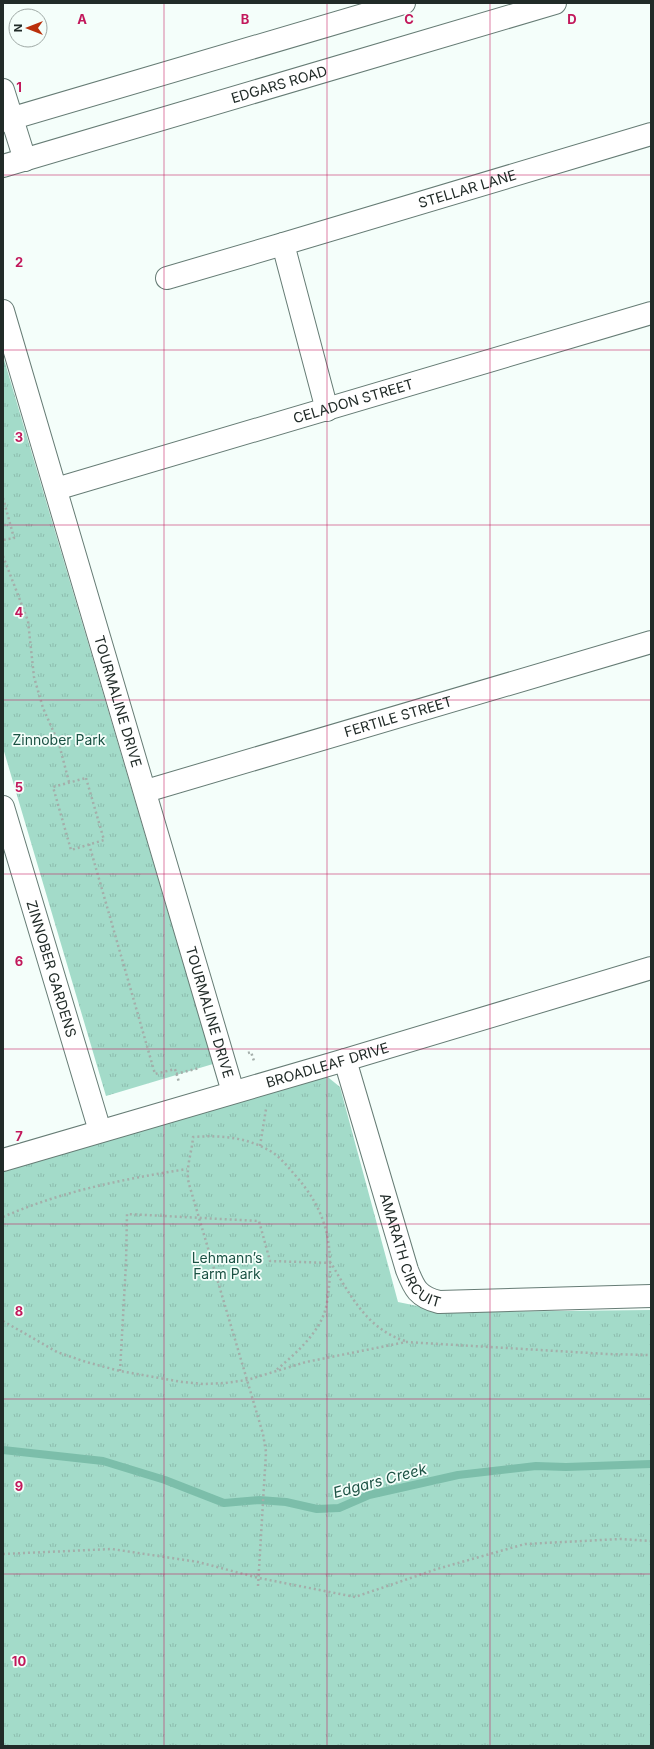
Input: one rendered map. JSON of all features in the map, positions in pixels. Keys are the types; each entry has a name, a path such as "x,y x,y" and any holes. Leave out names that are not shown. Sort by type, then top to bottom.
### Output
{"street":[{"path":"7,120 404,3"},
{"name":"EDGARS ROAD","path":"3,166 555,3"},
{"path":"3,90 7,120 25,160"},
{"name":"STELLAR LANE","path":"167,278 651,134"},
{"path":"283,244 327,410"},
{"name":"TOURMALINE DRIVE","path":"3,311 146,791 233,1092"},
{"name":"CELADON STREET","path":"56,489 651,313"},
{"name":"FERTILE STREET","path":"146,791 651,642"},
{"name":"ZINNOBER GARDENS","path":"3,807 6,832 100,1131"},
{"name":"BROADLEAF DRIVE","path":"3,1160 345,1060 651,968"},
{"name":"AMARATH CIRCUIT","path":"345,1060 407,1270 411,1281 419,1294 439,1302 651,1296"}],"path":[{"path":"3,498 14,538 3,540"},
{"path":"3,556 28,621 36,688 59,744 69,782"},
{"path":"86,778 104,840 71,850 53,787 69,782 86,778"},
{"path":"89,844 155,1074 174,1069 186,1106"},
{"path":"258,1586 266,1452 263,1434 189,1184 187,1169 192,1150 193,1137 226,1136 242,1139 273,1153 286,1164 316,1201 324,1222 331,1263 324,1314 317,1328 302,1346 275,1371"},
{"path":"3,1217 57,1196 138,1177 187,1169"},
{"path":"120,1371 127,1214 260,1221 270,1261 331,1263"},
{"path":"331,1263 356,1305 365,1315 388,1334 406,1342"},
{"path":"3,1321 57,1352 120,1371 182,1382 204,1384 247,1380 306,1362 406,1342 607,1354 651,1355"},
{"path":"3,1554 112,1549 198,1562 259,1578 354,1597 437,1569 525,1544 621,1539 651,1541"}],"green space":[{"name":"Zinnober Park","path":"3,356 213,1064 106,1096 3,748"},
{"name":"Lehmann’s Farm Park","path":"324,1074 340,1087 398,1302 447,1312 651,1310 651,1746 3,1746 3,1170"}],"waterway":[{"name":"Edgars Creek","path":"3,1450 103,1461 165,1480 224,1503 259,1500 286,1502 317,1509 339,1508 369,1495 458,1475 536,1466 566,1467 651,1464"}]}
